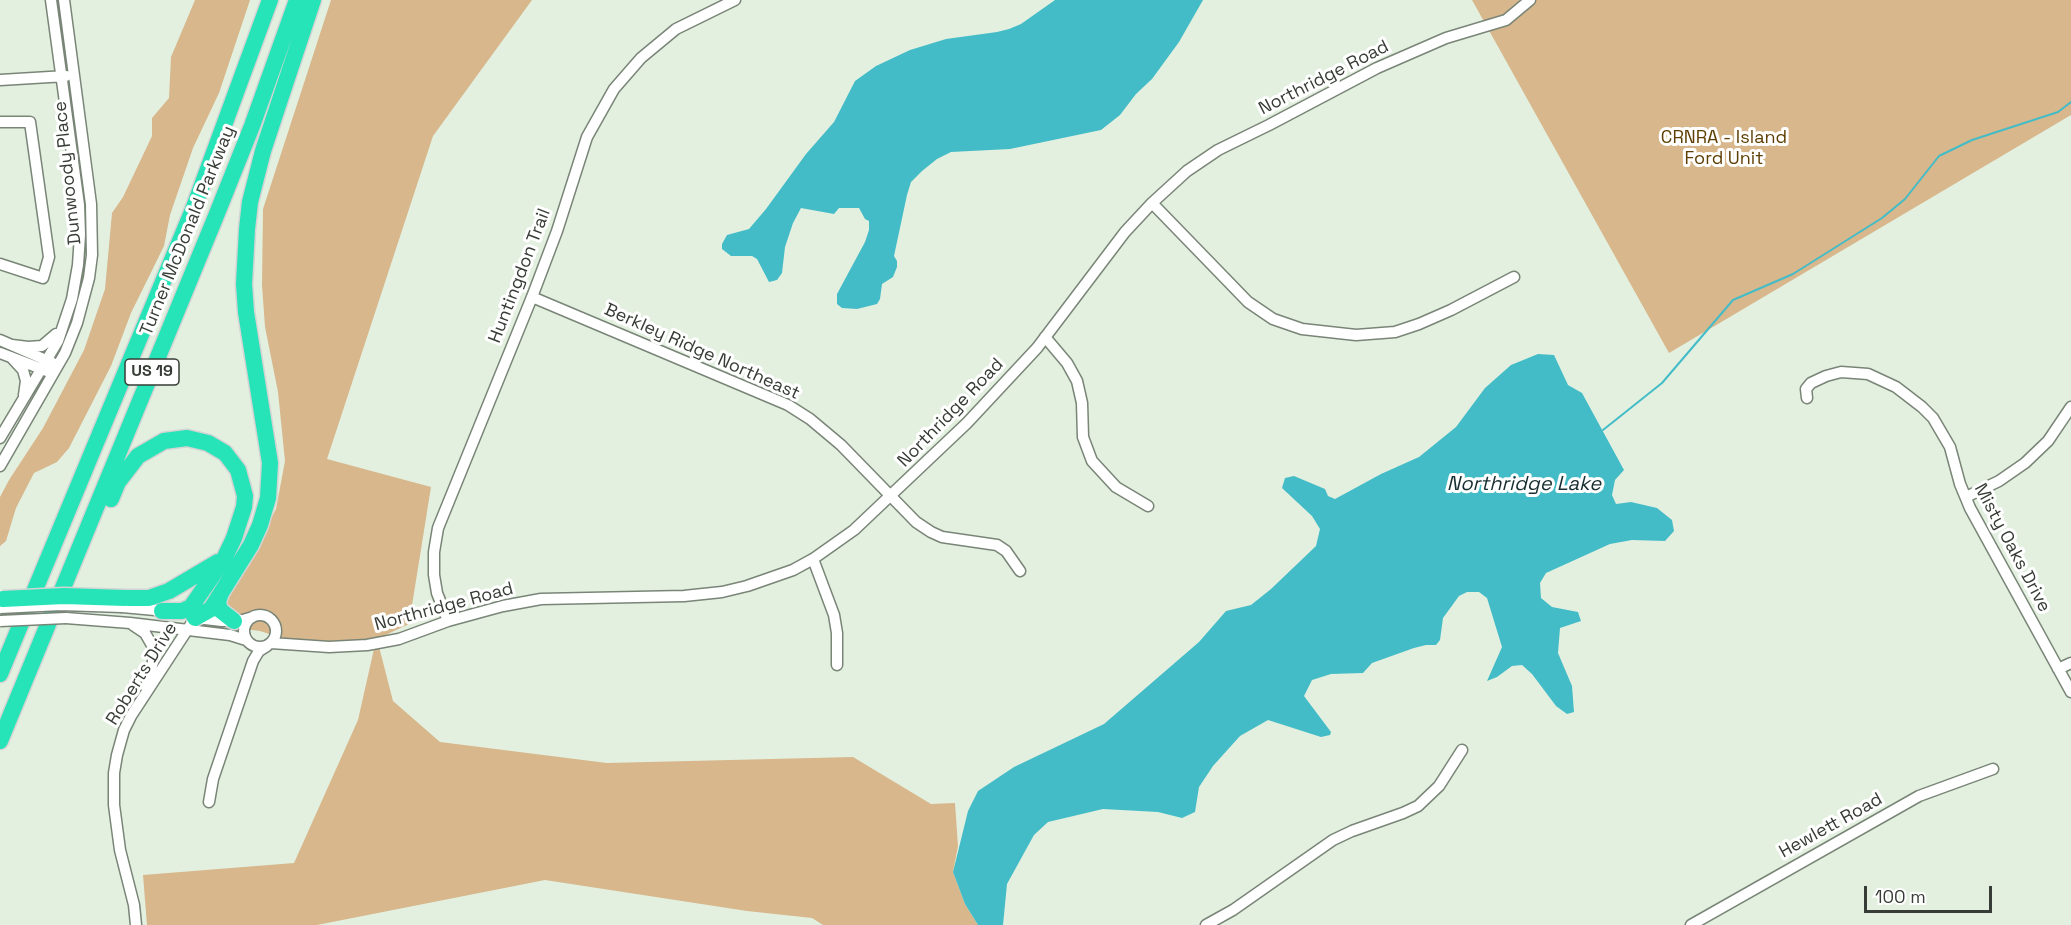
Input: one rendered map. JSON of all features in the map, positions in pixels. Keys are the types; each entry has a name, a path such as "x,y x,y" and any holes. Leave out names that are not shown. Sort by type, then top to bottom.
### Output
{"highway":[{"name":"Turner McDonald Parkway","path":"0,674 197,198 270,0"},
{"name":"Turner McDonald Parkway","path":"0,742 220,207 297,0"},
{"path":"192,618 211,609 221,594 251,545 268,498 270,463 246,312 244,284 247,229 263,151 313,0"},
{"path":"0,742 118,482 128,466 147,449 176,438 197,439 216,447 232,461 243,483 245,496 241,519 224,559 192,618"},
{"path":"1,602 54,596 123,603 149,598 169,591 224,559"},
{"path":"0,660 43,570"},
{"path":"221,594 218,602 220,610 234,621"},
{"path":"162,611 182,611 192,618"}],"street":[{"name":"Dunwoody Place","path":"0,438 45,364 65,322 76,282 80,235 79,205 51,0"},
{"name":"Dunwoody Place","path":"0,466 72,338 84,303 92,255 92,204 64,0"},
{"name":"Huntingdon Trail","path":"448,621 437,592 434,575 434,552 438,528 532,297 557,231 587,137 614,89 640,58 685,25 735,0"},
{"name":"Northridge Road","path":"192,618 258,647 303,644 335,647 367,645 399,639 448,621 503,606 541,599 684,596 722,592 770,579 813,560 854,530 892,497 967,423 1045,337 1125,232 1187,171 1218,150 1411,52 1446,38 1506,20 1530,0"},
{"path":"0,80 74,75"},
{"path":"0,122 30,122 49,257 43,278 0,264"},
{"path":"1152,203 1248,302 1274,319 1302,329 1356,335 1395,332 1451,310 1514,277"},
{"name":"Berkley Ridge Northeast","path":"532,297 788,405 810,419 841,445 916,522 931,532 953,540 997,545 1006,551 1020,571"},
{"path":"7,351 42,346 51,340 65,322"},
{"path":"1045,337 1067,363 1077,381 1082,403 1083,437 1092,461 1116,487 1148,506"},
{"path":"0,340 23,370 26,381 24,400"},
{"path":"7,351 56,369"},
{"name":"Misty Oaks Drive","path":"1807,398 1806,389 1811,383 1826,376 1841,372 1868,374 1896,387 1922,407 1941,429 1950,447 1960,484 1970,508 2068,687"},
{"path":"1966,497 1999,481 2025,463 2048,441 2071,407"},
{"path":"813,560 834,615 837,633 837,665"},
{"path":"123,603 162,611"},
{"path":"253,617 244,627 253,661"},
{"name":"Northridge Road","path":"0,621 80,618 116,622 192,618 234,621 266,617 289,639 303,644"},
{"name":"Roberts Drive","path":"136,925 134,905 120,850 113,794 115,765 121,738 131,716 192,618"},
{"path":"116,622 139,628 151,643 153,662 144,695"},
{"path":"209,802 213,779 253,661 259,651 275,638 275,626"},
{"path":"2058,669 2071,663"},
{"path":"1206,925 1233,910 1333,840 1418,806 1439,786 1462,750"},
{"name":"Hewlett Road","path":"1691,925 1919,796 1993,769"}],"green space":[{"path":"195,0 250,0 219,93 193,148 170,215 164,246 131,313 111,366 69,448 57,462 34,473 16,508 6,541 0,546 0,497 43,428 84,350 105,289 112,213 123,197 152,136 152,118 169,98 171,57"},
{"path":"331,0 532,0 433,136 327,459 431,487 409,624 377,639 393,701 440,742 607,763 853,757 931,804 955,803 958,846 953,872 965,904 978,925 823,925 812,918 747,911 545,880 317,925 147,925 143,875 294,863 358,720 376,640 310,643 288,640 260,631 214,625 276,509 285,461 278,392 265,327 262,285 263,209"},
{"name":"CRNRA - Island Ford Unit","path":"1472,0 2071,0 2071,115 1669,353"}],"water":[{"path":"1055,0 1203,0 1179,42 1152,79 1136,94 1120,115 1101,130 1010,149 951,152 937,159 922,171 911,182 907,195 894,256 897,267 893,277 882,284 877,304 857,309 842,308 837,304 837,294 869,230 869,221 865,219 859,208 839,208 834,214 801,208 785,247 782,273 777,280 769,282 757,259 752,256 731,256 722,249 727,235 749,229 766,209 806,154 834,122 855,81 876,66 910,50 946,39 1009,29 1021,24"},
{"name":"Northridge Lake","path":"1538,354 1554,355 1568,385 1582,393 1624,470 1615,480 1612,495 1616,504 1631,502 1657,508 1672,520 1674,531 1665,541 1632,540 1610,544 1546,573 1540,583 1541,598 1552,607 1578,612 1581,621 1560,628 1558,653 1572,686 1574,712 1567,714 1556,706 1532,674 1522,665 1512,666 1487,681 1502,647 1487,598 1479,592 1467,592 1459,596 1443,618 1440,640 1436,645 1414,648 1372,663 1363,673 1331,674 1312,680 1304,696 1331,732 1330,735 1321,737 1268,720 1240,736 1213,766 1199,787 1195,812 1182,818 1158,812 1103,809 1048,822 1034,835 1007,884 1003,925 978,925 965,904 953,872 968,811 978,791 1014,767 1104,724 1199,642 1226,611 1251,605 1316,546 1320,529 1312,516 1282,488 1285,478 1294,476 1325,489 1328,496 1335,499 1419,457 1456,427 1485,388 1511,365"}],"waterway":[{"path":"1603,430 1662,383 1733,300 1793,274 1882,218 1905,199 1939,156 1972,140 2058,112 2071,102"}]}
